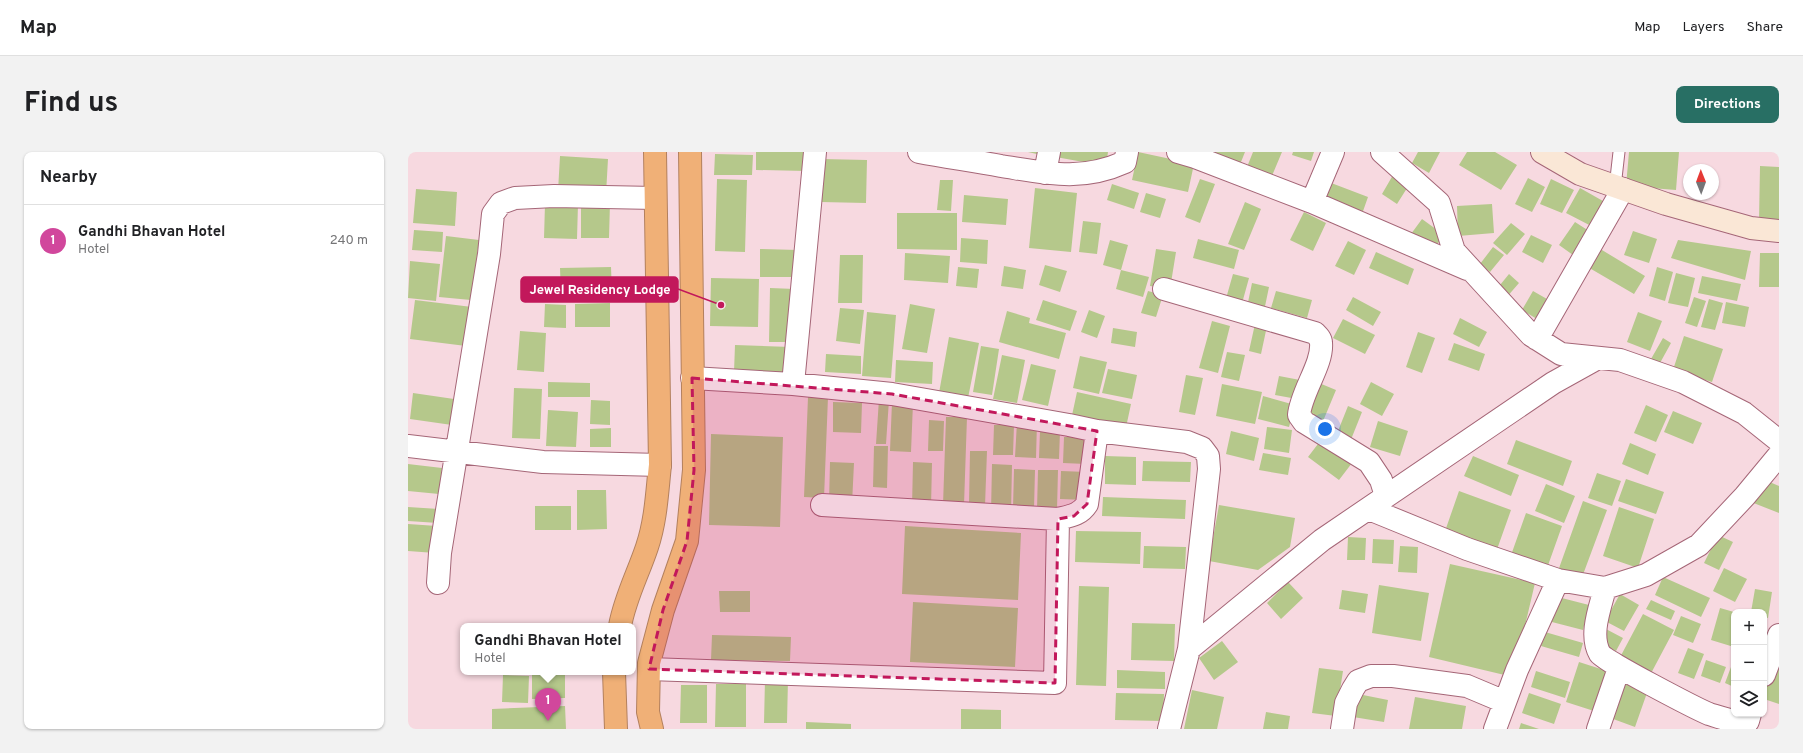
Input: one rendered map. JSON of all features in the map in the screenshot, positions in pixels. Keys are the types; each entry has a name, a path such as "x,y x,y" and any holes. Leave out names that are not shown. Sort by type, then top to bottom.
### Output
{"highway":[{"path":"621,623 636,574 647,548 655,515 660,465 655,152"},
{"path":"652,729 648,712 649,663 663,610 687,541 694,470 690,152"},
{"path":"614,675 616,729"}],"street":[{"path":"793,384 815,152"},
{"path":"919,152 1047,162 1059,175 1090,174 1113,168 1125,162 1127,152"},
{"path":"1178,152 1195,157 1312,202 1471,270"},
{"path":"1312,202 1333,152"},
{"path":"1382,152 1438,203 1454,251 1531,335 1561,354 1620,360 1682,382 1744,413 1779,441"},
{"path":"1542,152 1580,174 1666,204 1751,228 1779,231"},
{"path":"1537,338 1619,188"},
{"path":"438,583 440,553 489,254 493,214 501,203 515,198 554,196 655,198"},
{"path":"1164,290 1315,333 1319,336 1321,343 1319,354 1312,376 1303,395 1299,415 1304,422 1369,462 1381,480 1386,496"},
{"path":"1189,649 1322,540 1553,383 1598,358"},
{"path":"692,378 793,384 892,394 1069,425 1097,432 1187,442 1202,448 1208,456 1209,469 1189,649 1169,729"},
{"path":"822,505 1058,519 1074,516 1083,511 1087,504 1097,432"},
{"path":"408,446 543,462 660,465"},
{"path":"1368,509 1467,549 1558,580 1605,588 1646,575 1699,544 1745,496 1779,455"},
{"path":"649,670 1055,683 1058,519"},
{"path":"1495,729 1517,670 1558,580"},
{"path":"1605,588 1596,627 1595,642 1600,655 1619,668 1708,713 1739,722 1748,721 1749,717"},
{"path":"1767,667 1779,635"},
{"path":"1598,729 1619,668"},
{"path":"1342,729 1346,704 1353,689 1358,681 1371,676 1393,676 1467,686 1505,702"}],"lane":[{"path":"1619,152 1619,188"}],"highlighted area":[{"path":"692,378 892,394 1097,431 1087,504 1074,516 1058,519 1055,683 649,669 663,610 687,541 694,470"}],"building":[{"path":"756,152 807,152 806,171 756,170"},
{"path":"1028,152 1041,152 1041,155"},
{"path":"1051,152 1108,152 1106,166 1050,156"},
{"path":"1138,152 1194,164 1188,192 1132,180"},
{"path":"1203,152 1245,152 1239,167"},
{"path":"1253,152 1282,152 1269,183 1245,172"},
{"path":"1293,152 1314,152 1311,161 1292,155"},
{"path":"1418,152 1440,152 1429,173 1412,163"},
{"path":"1467,152 1495,152 1517,165 1501,190 1459,165"},
{"path":"1629,152 1679,152 1676,190 1626,186"},
{"path":"715,154 753,155 752,175 714,175"},
{"path":"560,156 608,159 606,194 558,191"},
{"path":"822,159 867,160 866,203 821,202"},
{"path":"1760,166 1779,167 1779,221 1759,221"},
{"path":"1393,175 1409,185 1397,204 1382,194"},
{"path":"1528,178 1545,187 1532,212 1515,204"},
{"path":"717,179 747,180 745,252 715,251"},
{"path":"1200,179 1215,184 1200,223 1185,217"},
{"path":"1551,179 1574,190 1562,213 1540,204"},
{"path":"940,180 953,180 951,211 937,210"},
{"path":"1326,181 1368,197 1362,214 1320,197"},
{"path":"1112,184 1139,193 1134,209 1107,200"},
{"path":"1035,188 1077,193 1071,252 1029,248"},
{"path":"1580,188 1610,205 1597,229 1566,213"},
{"path":"416,189 457,192 455,226 413,223"},
{"path":"1146,193 1166,199 1160,218 1140,212"},
{"path":"964,195 1008,199 1006,225 962,222"},
{"path":"1245,202 1261,209 1244,250 1228,244"},
{"path":"581,203 610,203 609,238 581,238"},
{"path":"545,204 578,204 577,239 544,238"},
{"path":"1492,204 1494,233 1458,236 1457,206"},
{"path":"1304,212 1326,223 1313,251 1290,240"},
{"path":"897,213 957,213 957,250 897,249"},
{"path":"1422,219 1444,235 1433,250 1411,234"},
{"path":"1083,221 1101,223 1097,254 1079,252"},
{"path":"1575,222 1589,231 1573,255 1559,245"},
{"path":"1511,223 1525,234 1507,255 1493,243"},
{"path":"414,230 443,232 442,252 412,250"},
{"path":"1633,231 1657,239 1649,263 1624,255"},
{"path":"1531,235 1552,245 1543,263 1522,252"},
{"path":"446,236 479,240 471,300 439,297"},
{"path":"961,238 988,240 987,264 960,262"},
{"path":"1198,239 1239,250 1234,269 1193,258"},
{"path":"1110,240 1128,245 1121,270 1103,265"},
{"path":"1678,240 1751,251 1745,280 1671,258"},
{"path":"1348,241 1366,250 1354,275 1335,266"},
{"path":"1493,247 1504,255 1490,272 1480,264"},
{"path":"1597,247 1645,276 1634,294 1586,266"},
{"path":"760,249 798,250 797,277 760,277"},
{"path":"1156,249 1176,252 1170,289 1150,286"},
{"path":"1376,252 1414,269 1408,285 1369,268"},
{"path":"905,253 950,256 948,283 904,280"},
{"path":"1760,253 1779,253 1779,287 1759,287"},
{"path":"840,255 863,255 862,303 838,303"},
{"path":"410,261 440,264 436,301 408,298"},
{"path":"1045,265 1067,271 1060,292 1039,285"},
{"path":"1004,266 1026,270 1023,289 1001,286"},
{"path":"611,267 612,294 561,295 560,268"},
{"path":"958,267 979,269 977,288 956,286"},
{"path":"1657,267 1673,272 1665,301 1649,296"},
{"path":"1121,270 1149,277 1143,297 1116,289"},
{"path":"1676,273 1695,278 1688,307 1668,303"},
{"path":"1233,274 1249,278 1241,307 1225,302"},
{"path":"1509,274 1519,283 1506,298 1496,290"},
{"path":"1702,276 1741,284 1737,301 1698,293"},
{"path":"711,278 759,279 758,327 710,326"},
{"path":"1252,283 1269,287 1263,316 1246,312"},
{"path":"770,288 795,289 794,342 769,342"},
{"path":"1148,291 1163,295 1156,317 1141,313"},
{"path":"1276,291 1312,300 1307,318 1271,308"},
{"path":"1533,291 1554,303 1542,322 1522,310"},
{"path":"1353,297 1381,312 1373,326 1346,310"},
{"path":"1694,297 1706,301 1697,327 1685,323"},
{"path":"1709,299 1723,303 1715,330 1701,327"},
{"path":"415,300 472,307 466,346 410,339"},
{"path":"1043,300 1077,311 1070,331 1036,320"},
{"path":"1726,302 1749,307 1745,327 1722,323"},
{"path":"610,303 610,327 575,327 575,304"},
{"path":"545,304 566,305 566,328 544,327"},
{"path":"910,304 935,309 927,353 902,349"},
{"path":"840,308 864,310 860,344 836,341"},
{"path":"1089,310 1105,316 1097,338 1081,332"},
{"path":"1007,311 1030,318 1029,323 1066,333 1059,359 999,342"},
{"path":"867,312 896,315 891,378 862,376"},
{"path":"1638,312 1662,321 1650,351 1627,342"},
{"path":"1460,318 1487,332 1479,347 1453,334"},
{"path":"1343,319 1375,335 1365,354 1333,338"},
{"path":"1212,321 1230,326 1218,373 1199,368"},
{"path":"1255,324 1267,326 1261,354 1249,351"},
{"path":"1113,328 1137,332 1135,347 1111,343"},
{"path":"520,331 546,333 544,372 517,370"},
{"path":"1418,332 1435,338 1422,373 1406,367"},
{"path":"1684,336 1723,349 1712,382 1673,370"},
{"path":"949,337 979,343 968,398 939,393"},
{"path":"1663,338 1671,343 1660,363 1651,359"},
{"path":"1454,343 1485,354 1479,371 1448,360"},
{"path":"735,345 791,347 790,374 734,372"},
{"path":"981,346 999,349 992,395 973,392"},
{"path":"1227,352 1245,355 1239,381 1221,377"},
{"path":"826,354 861,356 861,374 825,372"},
{"path":"1002,355 1025,360 1017,403 993,399"},
{"path":"1080,356 1107,362 1099,394 1073,388"},
{"path":"896,360 933,362 932,384 895,382"},
{"path":"1031,364 1056,370 1048,406 1022,400"},
{"path":"1108,369 1137,375 1132,399 1102,393"},
{"path":"1186,375 1203,378 1195,415 1179,412"},
{"path":"1279,376 1300,380 1297,399 1275,395"},
{"path":"548,382 590,383 590,397 548,397"},
{"path":"1371,382 1394,394 1382,416 1360,404"},
{"path":"1319,383 1336,390 1321,426 1303,418"},
{"path":"1222,384 1262,392 1255,424 1216,416"},
{"path":"514,388 542,389 540,439 512,438"},
{"path":"1077,392 1131,404 1125,432 1071,420"},
{"path":"413,393 454,399 452,425 410,419"},
{"path":"1263,396 1295,405 1289,427 1258,419"},
{"path":"808,397 828,397 824,498 804,497"},
{"path":"879,399 889,400 886,444 876,444"},
{"path":"591,400 610,401 610,425 590,424"},
{"path":"833,402 862,403 861,433 833,432"},
{"path":"892,402 913,403 911,452 890,451"},
{"path":"1646,405 1668,415 1656,442 1634,433"},
{"path":"1348,406 1362,412 1350,442 1336,436"},
{"path":"548,410 578,412 576,447 546,446"},
{"path":"1673,411 1702,423 1693,444 1664,432"},
{"path":"946,417 967,417 964,505 943,505"},
{"path":"929,420 944,421 943,451 928,451"},
{"path":"1378,421 1408,431 1400,456 1370,447"},
{"path":"1017,422 1037,422 1036,458 1015,457"},
{"path":"994,425 1014,425 1013,455 993,455"},
{"path":"1267,427 1292,430 1289,453 1264,449"},
{"path":"611,428 611,447 590,447 590,429"},
{"path":"1040,431 1060,431 1059,459 1039,458"},
{"path":"1231,431 1259,438 1254,461 1226,454"},
{"path":"711,434 783,437 780,527 709,525"},
{"path":"1064,437 1087,437 1086,464 1063,463"},
{"path":"1321,440 1352,463 1339,480 1308,457"},
{"path":"1516,440 1572,461 1563,486 1507,464"},
{"path":"1630,443 1656,454 1648,475 1622,464"},
{"path":"874,446 888,446 887,488 873,487"},
{"path":"970,451 987,451 985,506 969,505"},
{"path":"1263,453 1291,458 1288,475 1259,470"},
{"path":"1105,456 1136,457 1136,485 1105,484"},
{"path":"1473,456 1519,475 1511,496 1464,476"},
{"path":"1143,461 1191,462 1190,482 1142,481"},
{"path":"830,462 854,463 852,504 829,503"},
{"path":"913,462 932,463 931,507 912,507"},
{"path":"408,464 442,468 439,494 408,491"},
{"path":"992,464 1012,465 1011,514 991,513"},
{"path":"1014,469 1035,470 1034,509 1013,508"},
{"path":"1038,470 1058,470 1057,510 1037,510"},
{"path":"1061,471 1087,472 1086,500 1060,499"},
{"path":"1597,473 1621,481 1612,506 1588,498"},
{"path":"1760,478 1779,486 1779,513 1751,502"},
{"path":"1626,479 1664,492 1656,514 1618,501"},
{"path":"1546,484 1575,496 1564,523 1535,511"},
{"path":"577,490 606,490 607,529 577,530"},
{"path":"1459,491 1511,510 1495,555 1443,537"},
{"path":"1103,497 1186,500 1185,519 1102,516"},
{"path":"1583,501 1607,510 1581,580 1558,571"},
{"path":"1219,505 1295,518 1290,547 1258,570 1209,561"},
{"path":"535,506 571,506 571,530 535,530"},
{"path":"408,507 439,509 438,523 408,521"},
{"path":"1619,507 1654,519 1638,568 1603,556"},
{"path":"1526,513 1562,526 1546,571 1510,558"},
{"path":"408,524 437,526 435,553 408,551"},
{"path":"905,526 1021,533 1018,600 902,594"},
{"path":"1076,531 1141,532 1140,564 1075,562"},
{"path":"1718,535 1733,542 1719,570 1704,563"},
{"path":"1348,537 1366,538 1365,560 1347,560"},
{"path":"1373,539 1394,540 1393,564 1372,563"},
{"path":"1144,546 1186,547 1185,569 1143,568"},
{"path":"1400,546 1418,547 1417,573 1398,572"},
{"path":"1450,564 1535,583 1513,677 1429,657"},
{"path":"1724,568 1747,579 1735,602 1713,591"},
{"path":"1663,577 1710,598 1701,617 1655,595"},
{"path":"1288,582 1303,598 1281,619 1267,603"},
{"path":"1379,585 1429,593 1421,641 1372,633"},
{"path":"1079,586 1109,587 1106,686 1076,685"},
{"path":"1755,589 1772,592 1768,618 1767,609 1752,609"},
{"path":"1342,590 1368,594 1365,613 1339,609"},
{"path":"719,591 750,591 750,612 720,612"},
{"path":"1620,594 1639,605 1624,631 1605,621"},
{"path":"1554,596 1589,605 1583,630 1548,621"},
{"path":"1651,600 1675,611 1671,620 1646,609"},
{"path":"913,602 1018,608 1015,667 910,662"},
{"path":"1720,608 1731,611 1731,646 1711,640"},
{"path":"1643,614 1674,630 1648,679 1617,663"},
{"path":"1681,616 1701,624 1693,643 1673,635"},
{"path":"1132,623 1175,624 1174,661 1131,660"},
{"path":"1604,628 1623,638 1616,651 1597,642"},
{"path":"1545,632 1583,643 1579,657 1541,646"},
{"path":"712,635 791,637 790,661 711,660"},
{"path":"1222,641 1238,662 1214,680 1199,658"},
{"path":"1688,648 1704,654 1694,679 1678,673"},
{"path":"1706,660 1726,667 1720,683 1701,676"},
{"path":"1779,660 1779,704 1767,700 1767,678"},
{"path":"1579,662 1607,671 1594,711 1566,702"},
{"path":"1731,667 1731,686 1725,683"},
{"path":"1319,668 1343,671 1336,716 1312,713"},
{"path":"1117,670 1165,672 1165,689 1117,688"},
{"path":"1536,671 1570,682 1565,698 1531,687"},
{"path":"503,675 529,676 528,703 502,702"},
{"path":"532,675 565,675 565,698 532,699"},
{"path":"765,679 788,679 787,723 764,723"},
{"path":"1618,680 1648,690 1635,727 1605,716"},
{"path":"716,684 746,684 746,727 715,727"},
{"path":"681,685 707,685 707,723 680,723"},
{"path":"1192,690 1224,697 1217,729 1184,729"},
{"path":"1116,693 1164,694 1163,721 1115,720"},
{"path":"1529,693 1561,704 1554,724 1522,713"},
{"path":"1358,694 1388,700 1384,722 1353,717"},
{"path":"1415,697 1466,706 1462,729 1409,729"},
{"path":"565,706 566,729 492,729 492,709"},
{"path":"961,709 1001,710 1001,729 961,729"},
{"path":"1266,712 1290,716 1288,729 1263,729"},
{"path":"806,722 851,724 851,729 806,729"},
{"path":"1521,723 1539,729 1519,729"}],"place":[{"name":"Jewel Residency Lodge","path":"721,305"},
{"name":"Gandhi Bhavan Hotel","path":"548,721"}]}
